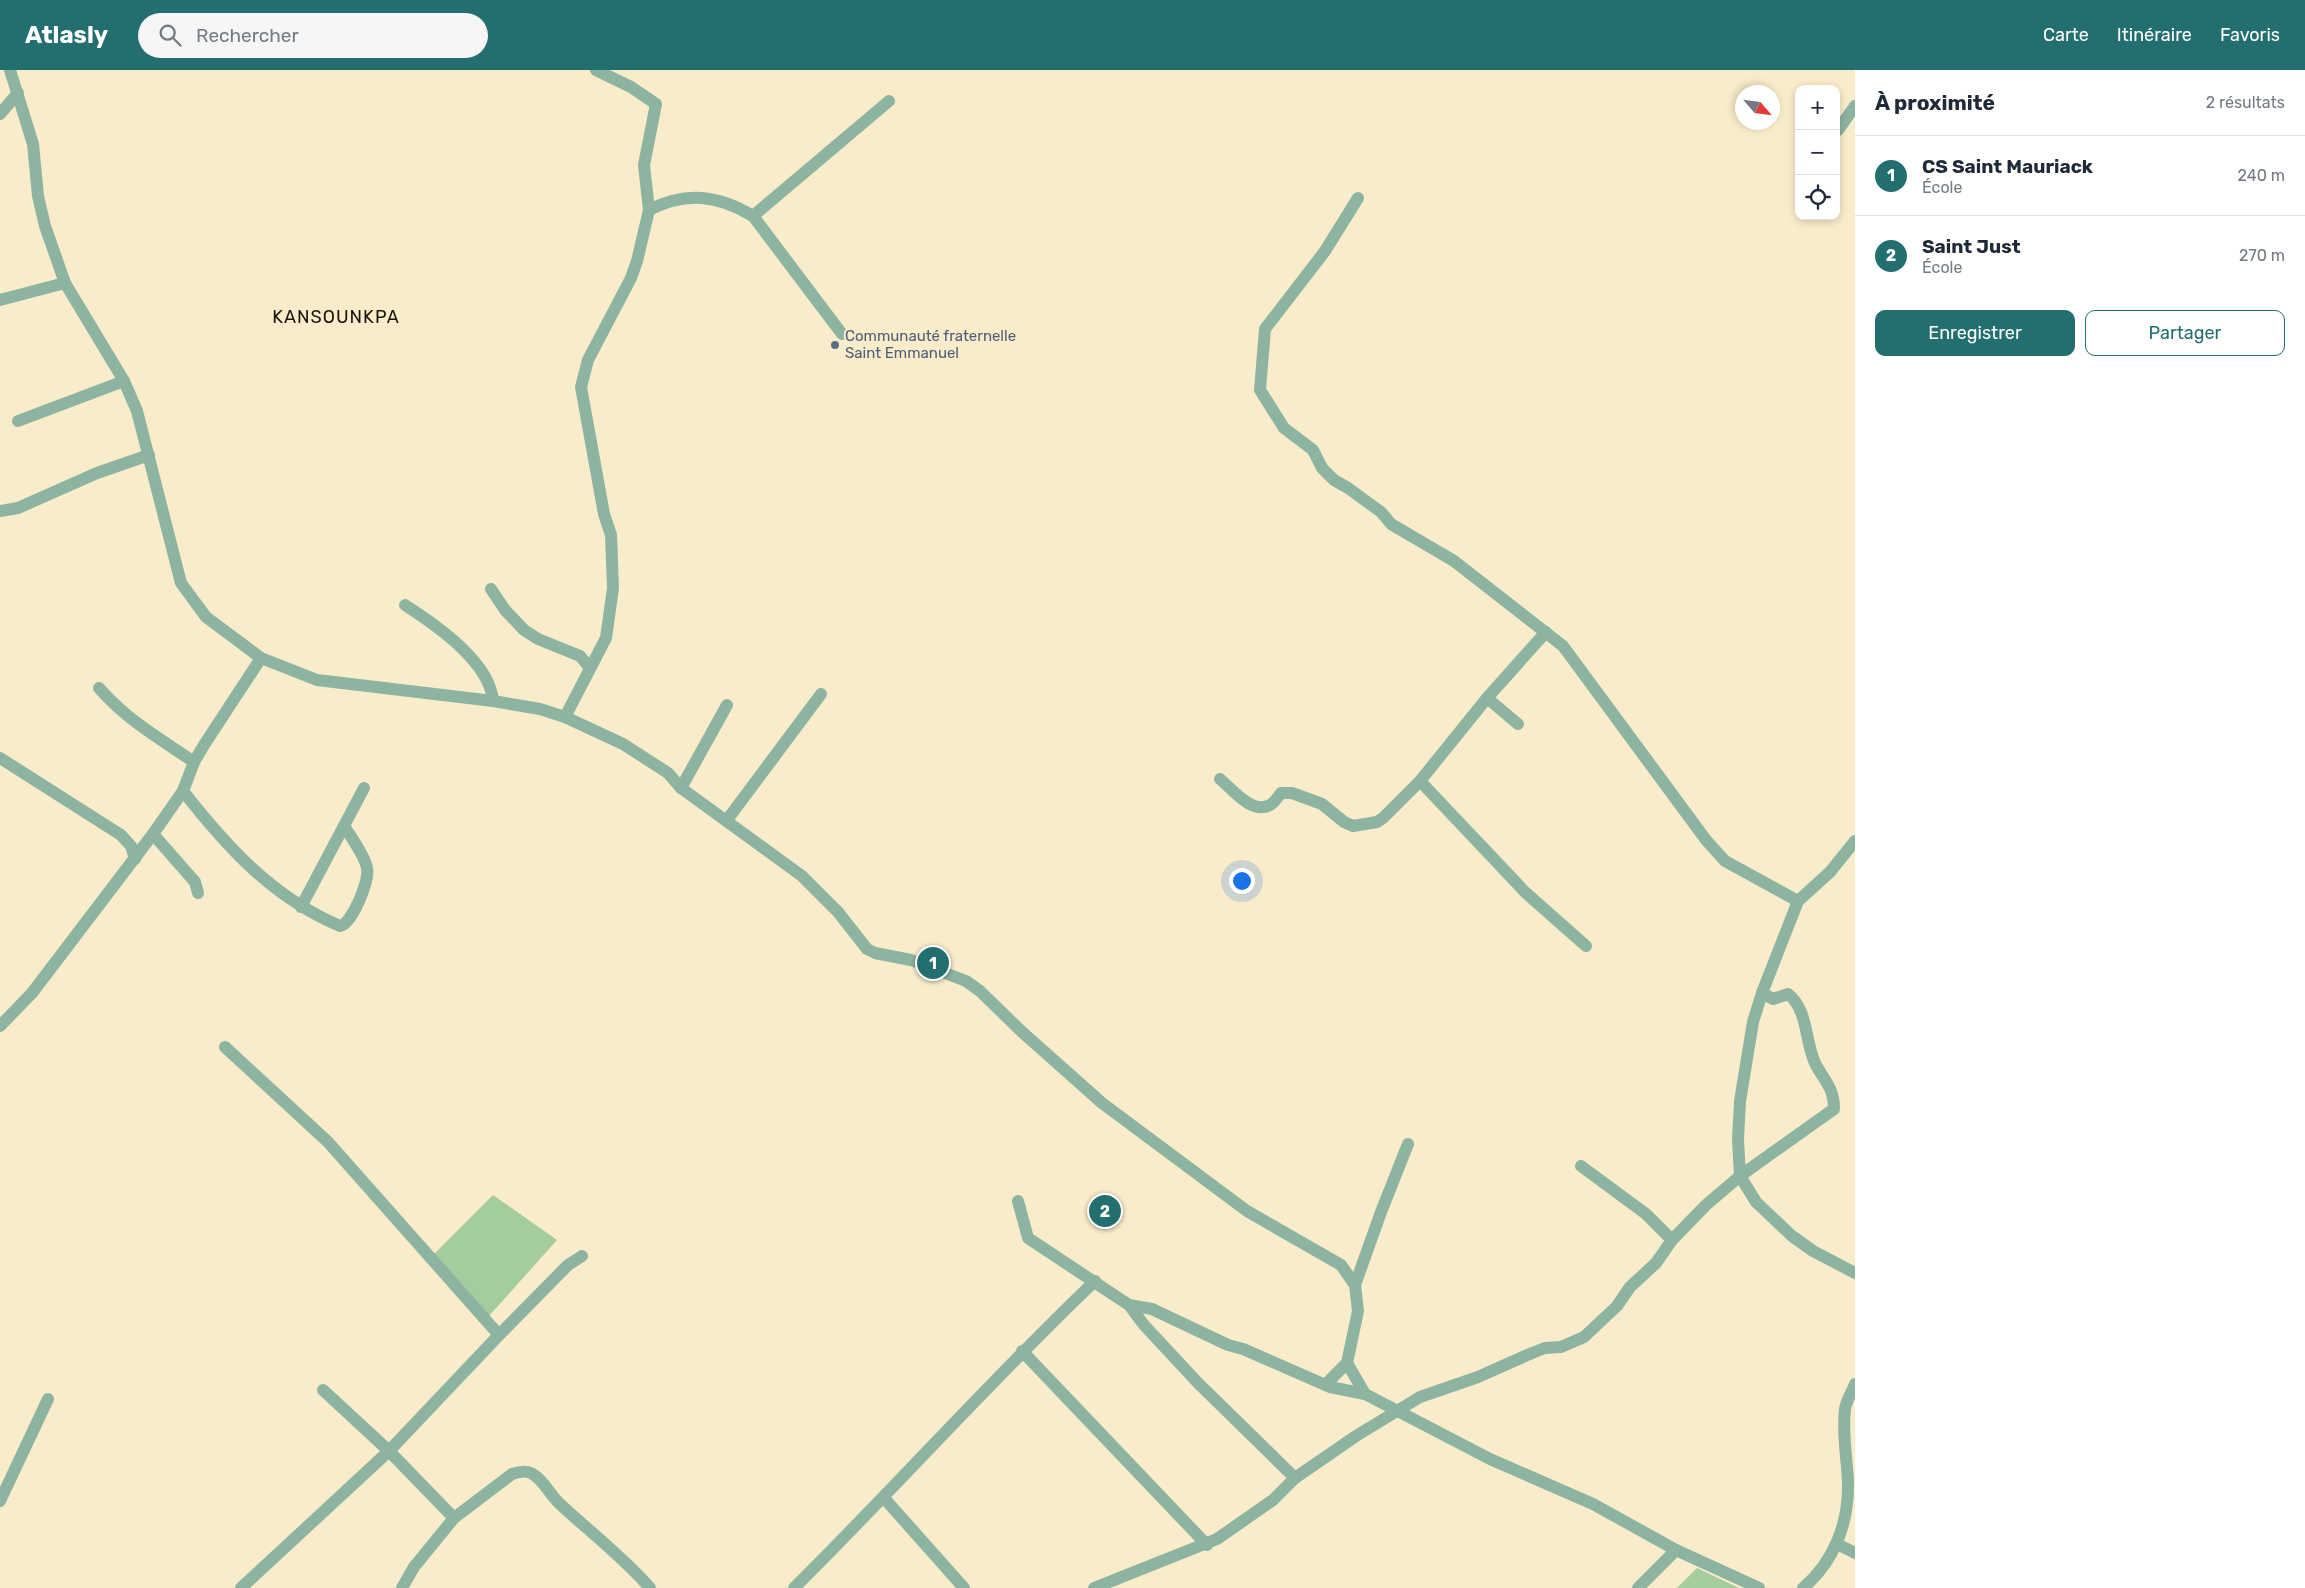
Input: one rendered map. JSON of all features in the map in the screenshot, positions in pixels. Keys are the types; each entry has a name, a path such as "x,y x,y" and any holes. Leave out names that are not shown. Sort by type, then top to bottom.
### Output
{"street":[{"path":"10,70 32,144 38,196 45,226 65,283 124,381 137,411 181,583 206,617 261,658 317,680 493,701 540,709 565,716 624,744 668,773 681,788 802,876 838,912 867,949 875,953 911,960 966,982 980,991 1021,1031 1102,1103 1247,1211 1340,1265 1355,1285"},
{"path":"565,716 606,638 614,588 611,535 604,514 581,387 588,360 631,278 649,210 644,165 656,104 631,87 596,70"},
{"path":"0,114 18,93"},
{"path":"753,216 889,100"},
{"path":"1840,127 1855,106"},
{"path":"649,210 661,204 684,198 714,198 734,204 753,216 842,334"},
{"path":"1358,198 1325,251 1265,329 1260,390 1284,428 1313,450 1322,468 1334,480 1381,512 1391,524 1454,561 1563,646 1706,840 1725,861 1798,901"},
{"path":"0,300 65,283"},
{"path":"18,421 124,381"},
{"path":"0,511 18,508 97,473 149,455"},
{"path":"491,589 505,610 524,630 538,639 580,656 590,668"},
{"path":"405,606 440,628 464,650 490,688 493,701"},
{"path":"1220,779 1249,804 1257,808 1270,805 1280,793 1292,793 1322,804 1344,822 1359,826 1383,818 1420,781 1487,698 1546,632"},
{"path":"0,1026 32,993 153,834 183,791 194,762 261,658"},
{"path":"99,688 131,720 194,762"},
{"path":"727,820 821,694"},
{"path":"1487,698 1518,724"},
{"path":"681,788 727,705"},
{"path":"0,758 121,836 131,846 135,859"},
{"path":"1420,781 1525,892 1586,946"},
{"path":"301,907 364,788"},
{"path":"183,791 214,831 250,868 280,893 301,907 340,926 348,923 368,876 368,869 344,826"},
{"path":"153,834 195,882 198,893"},
{"path":"1854,1268 1813,1251 1792,1236 1756,1202 1740,1176 1738,1139 1740,1101 1753,1022 1762,993 1798,901 1830,872 1855,841"},
{"path":"1094,1588 1208,1545 1273,1500 1295,1478 1356,1436 1420,1397 1478,1377 1545,1348 1561,1347 1584,1336 1610,1313 1630,1287 1656,1263 1672,1240 1706,1205 1740,1176 1834,1109 1834,1098 1830,1086 1815,1062 1799,1009 1794,999 1788,994 1773,999 1762,993"},
{"path":"225,1047 328,1142 499,1335"},
{"path":"1326,1384 1347,1363 1358,1311 1355,1285 1408,1144"},
{"path":"1581,1166 1646,1214 1672,1240"},
{"path":"1018,1201 1028,1238 1129,1305 1144,1325 1198,1383 1295,1478"},
{"path":"241,1588 389,1451 499,1335 568,1266 582,1256"},
{"path":"794,1588 884,1498 1022,1351 1095,1281"},
{"path":"1129,1305 1152,1309 1228,1345 1330,1387 1365,1394 1490,1459 1593,1504 1676,1550 1759,1588"},
{"path":"1022,1351 1208,1545"},
{"path":"1347,1363 1365,1394"},
{"path":"1803,1588 1828,1561 1837,1544 1844,1521 1848,1484 1844,1445 1845,1408 1855,1384"},
{"path":"323,1390 389,1451 454,1518"},
{"path":"0,1501 48,1399"},
{"path":"402,1588 414,1568 454,1518 512,1474 529,1472 540,1479 558,1502 635,1571 650,1588"},
{"path":"884,1498 964,1588"},
{"path":"1837,1544 1855,1553"},
{"path":"1638,1588 1676,1550"}],"green space":[{"path":"493,1195 557,1240 488,1317 432,1256"},
{"path":"1697,1568 1739,1588 1677,1588"}],"place":[{"name":"Communauté fraternelle Saint Emmanuel","path":"835,345"},
{"name":"CS Saint Mauriack","path":"933,963"},
{"name":"Saint Just","path":"1105,1211"}],"district":[{"name":"KANSOUNKPA","path":"336,317"}]}
